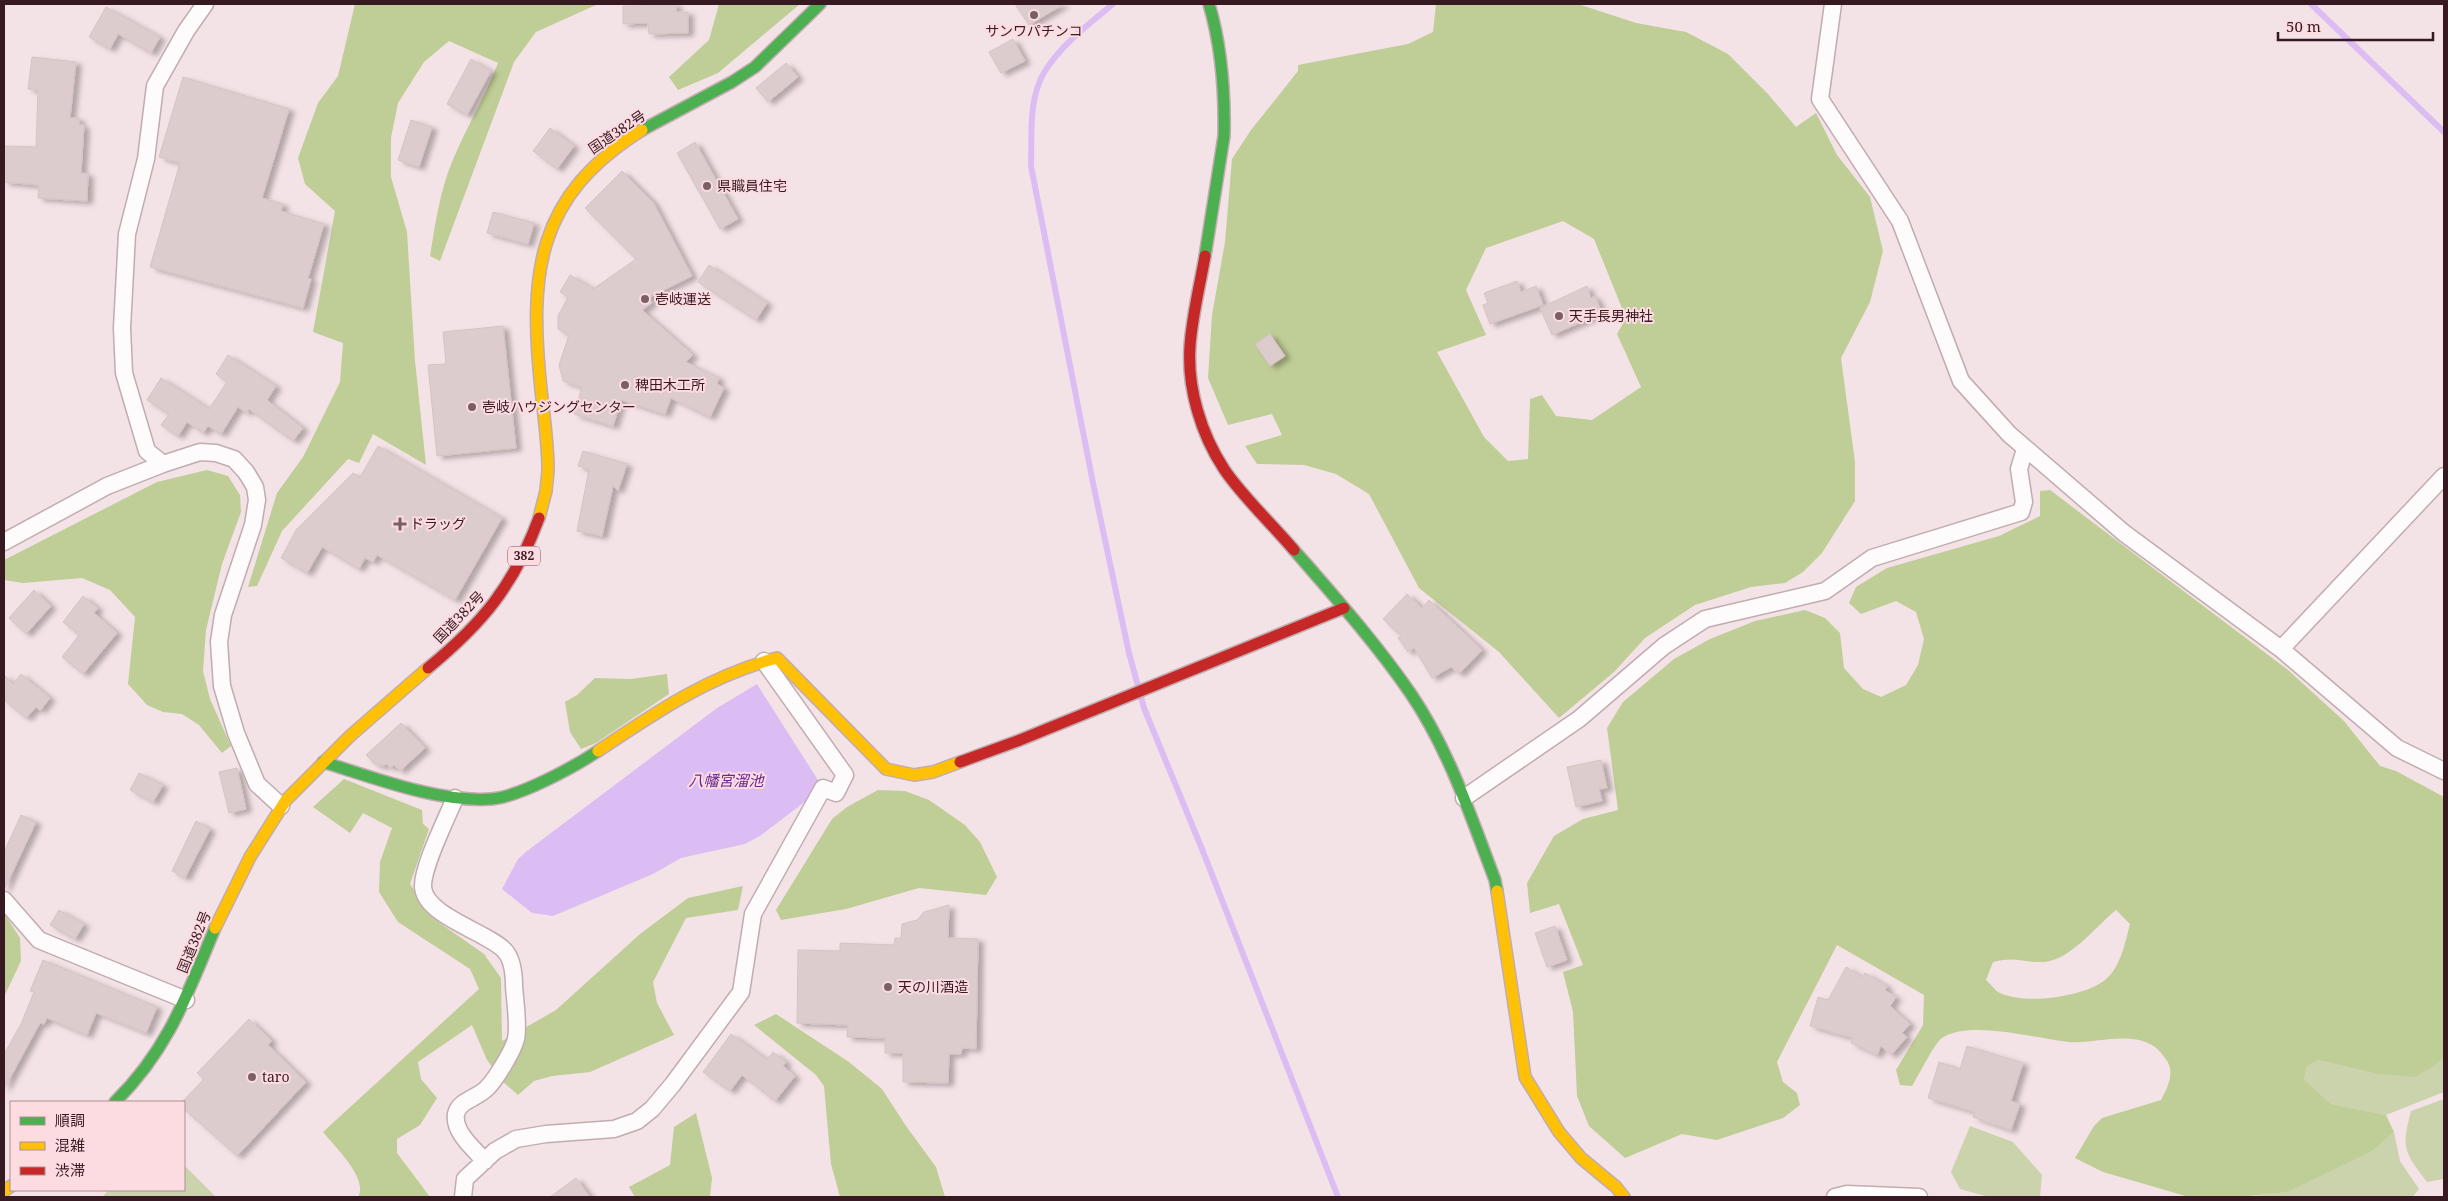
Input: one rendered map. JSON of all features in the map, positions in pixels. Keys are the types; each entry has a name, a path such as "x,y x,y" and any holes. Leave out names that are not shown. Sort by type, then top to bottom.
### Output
{"main road":[{"name":"国道382号","path":"117,1101 147,1069 175,1024 235,886 281,806 299,785 364,721 448,651 486,614 515,572 526,552 544,500 549,479 549,456 537,358 537,282 546,243 555,216 563,202 592,167 611,151 679,109 745,75 770,54 820,4"},
{"path":"1210,4 1222,56 1225,101 1224,136 1190,345 1189,367 1196,408 1209,444 1224,470 1344,608 1411,694 1448,760 1495,880 1525,1076 1559,1132 1581,1158 1616,1187 1624,1197"},
{"path":"323,762 434,795 491,799 520,791 586,759 674,700 741,669 777,658 886,769 914,775 933,772 1020,740 1131,693 1344,608"}],"street":[{"path":"163,464 148,451 124,373 122,328 127,234 146,158 155,86 182,38 205,4"},
{"path":"1833,4 1820,99 1900,221 1961,381 1967,390 2025,449 2124,533 2281,649 2397,748 2444,771"},
{"path":"1464,798 1579,720 1664,646 1705,619 1825,591 1872,558 2021,512 2024,502 2019,469 2025,449"},
{"path":"4,542 107,486 163,464 200,452 234,459 246,472 255,487 257,500 253,525 223,615 219,661 222,686 236,733 257,784 281,806"},
{"path":"2281,649 2444,476"},
{"path":"463,1197 465,1179 495,1151 516,1139 546,1134 614,1129 637,1121 652,1109 673,1084 740,992 753,914 823,788 836,793 845,775 764,661"},
{"path":"456,798 427,868 423,885 424,895 445,916 504,950 511,961 514,983 516,1038 510,1052 487,1088 459,1106 456,1113 455,1123 464,1138 485,1161"},
{"path":"4,900 38,940 186,1000"},
{"path":"1835,1197 1847,1194 1919,1197"}],"green space":[{"path":"355,4 598,4 536,32 514,62 440,261 430,256 444,185 457,149 498,63 449,41 424,62 398,103 391,138 391,177 407,232 415,361 426,465 373,434 359,463 348,459 282,531 257,586 248,587 277,493 303,457 340,382 343,343 313,332 335,211 305,184 298,158 318,103 338,76"},
{"path":"719,4 800,4 718,73 678,90 669,77 709,40"},
{"path":"1436,4 1578,4 1636,23 1686,32 1728,54 1768,94 1796,127 1816,113 1837,155 1870,197 1883,251 1870,302 1841,358 1855,462 1855,501 1822,553 1803,572 1785,583 1751,587 1695,605 1645,638 1614,672 1559,718 1499,652 1419,588 1369,494 1336,474 1304,465 1257,464 1245,446 1282,435 1272,414 1228,425 1208,378 1212,315 1225,242 1232,159 1251,130 1298,71 1298,65 1408,44 1433,32","holes":["1563,221 1594,239 1626,318 1617,334 1641,387 1592,420 1556,416 1542,395 1530,399 1528,459 1508,461 1484,437 1437,352 1486,335 1466,290 1486,248"]},
{"path":"207,470 228,476 240,495 241,512 222,564 206,630 203,671 210,699 231,746 222,753 199,725 182,714 163,712 147,705 128,684 135,617 110,590 82,578 23,583 4,580 4,560 157,482"},
{"path":"2050,490 2288,670 2344,721 2380,766 2396,771 2444,797 2444,1058 2433,1067 2414,1077 2372,1073 2318,1060 2307,1067 2304,1079 2331,1104 2386,1115 2394,1132 2374,1150 2287,1192 2239,1197 2189,1197 2103,1172 2075,1158 2094,1126 2102,1118 2161,1100 2170,1079 2170,1068 2165,1058 2155,1047 2136,1039 2069,1042 2004,1032 1969,1030 1942,1038 1912,1086 1900,1085 1896,1070 1923,1025 1924,995 1837,945 1777,1062 1783,1082 1797,1093 1800,1105 1783,1118 1717,1140 1682,1134 1625,1158 1589,1126 1577,1096 1573,1012 1563,972 1583,965 1559,904 1530,913 1527,883 1554,836 1583,819 1618,810 1607,728 1623,702 1674,659 1710,639 1755,621 1805,610 1825,618 1840,633 1844,668 1863,689 1881,697 1906,685 1918,665 1924,639 1916,612 1896,601 1861,614 1849,603 1856,587 1887,568 1999,536 2040,516 2040,491","holes":["2116,910 2130,924 2122,954 2115,968 2105,980 2083,991 2039,999 2011,997 1996,991 1986,980 1993,962 2001,960 2044,962 2064,955 2074,949"]},
{"path":"667,674 669,694 596,743 581,749 570,732 565,702 577,695 595,678 631,679"},
{"path":"344,779 422,810 423,824 429,829 410,884 434,919 484,954 501,978 502,1041 556,1010 640,934 688,898 743,886 738,910 686,918 653,982 657,1003 674,1035 590,1072 552,1076 534,1081 518,1095 503,1082 487,1060 472,1025 418,1062 421,1079 437,1098 420,1125 397,1139 397,1153 430,1197 358,1197 360,1190 359,1181 355,1172 323,1132 479,989 470,969 398,922 379,892 380,862 392,828 363,813 350,833 313,807"},
{"path":"878,790 905,791 929,800 965,825 980,842 997,877 986,895 919,888 846,909 781,920 776,910 832,819 847,807"},
{"path":"4,913 20,938 21,961 4,997"},
{"path":"776,1014 849,1062 882,1089 936,1167 945,1197 840,1197 831,1164 824,1086 816,1075 754,1025"},
{"path":"2444,1058 2444,1092 2386,1115 2331,1104 2304,1079 2307,1067 2318,1060 2372,1073 2433,1067"},
{"path":"2444,1099 2444,1179 2427,1182 2409,1156 2406,1142 2408,1123 2411,1111"},
{"path":"696,1113 712,1178 710,1197 635,1197 629,1187 670,1165 674,1127"},
{"path":"1970,1126 2013,1142 2042,1175 2040,1197 1989,1197 1960,1189 1951,1172"},
{"path":"2394,1132 2400,1161 2419,1189 2413,1197 2246,1197 2283,1192 2374,1150"},
{"path":"185,1166 216,1197 102,1197 108,1191 185,1191"}],"water":[{"name":"八幡宮溜池","path":"757,684 823,788 760,836 745,844 681,858 653,874 553,916 532,913 502,889 518,859 527,851 717,708"}],"building":[{"path":"640,4 676,4 676,12 688,12 688,33 649,34 648,23 623,24 623,6 640,6"},
{"name":"サンワパチンコ","path":"1015,4 1064,4 1029,25"},
{"path":"106,7 160,37 151,53 118,34 110,49 89,37"},
{"path":"1013,39 1025,61 1001,73 989,52"},
{"path":"32,57 76,62 70,118 79,118 79,125 84,125 81,173 88,174 87,201 38,198 39,185 4,182 4,146 36,147 38,90 28,89"},
{"path":"471,59 491,71 467,115 447,104"},
{"path":"786,63 798,77 768,102 756,88"},
{"path":"183,77 289,109 262,198 283,204 281,211 324,224 308,278 311,279 303,308 150,267 180,163 159,157"},
{"path":"411,120 432,127 419,167 398,160"},
{"path":"550,128 574,146 557,169 533,151"},
{"name":"県職員住宅","path":"695,142 738,219 720,229 677,153"},
{"path":"622,171 653,202 692,276 648,298 652,303 642,310 693,355 686,362 719,378 717,384 724,388 710,417 671,398 665,414 621,400 613,426 574,414 582,387 563,381 559,365 569,335 558,329 558,316 568,297 560,292 570,275 593,289 636,259 585,208"},
{"path":"493,212 534,223 528,244 487,233"},
{"path":"709,265 767,303 756,320 698,282"},
{"path":"1517,281 1521,292 1536,286 1543,305 1490,324 1483,305 1488,303 1484,293"},
{"path":"1587,286 1591,298 1595,296 1602,313 1552,335 1540,308"},
{"name":"壱岐ハウジングセンター","path":"503,326 516,448 437,456 428,365 446,364 443,332"},
{"path":"1270,334 1285,356 1270,366 1255,344"},
{"path":"228,355 276,386 267,400 303,428 293,441 249,409 247,413 238,407 221,434 208,426 203,433 187,422 178,436 161,425 169,414 147,400 161,378 209,409 227,382 216,374"},
{"name":"ドラッグ","path":"378,446 502,518 455,600 377,555 373,562 365,558 359,569 322,547 307,573 281,558 296,530 353,473 360,477"},
{"path":"583,451 627,464 618,491 613,486 602,536 577,531 589,469 578,466"},
{"path":"34,590 51,606 26,634 9,618"},
{"path":"1407,594 1422,608 1429,600 1482,650 1459,674 1451,667 1432,678 1414,648 1408,652 1398,638 1401,636 1383,619"},
{"path":"83,596 98,608 94,613 117,633 83,674 62,657 79,635 63,622"},
{"path":"21,674 50,698 40,711 36,707 26,718 4,700 4,675 13,684"},
{"path":"401,723 425,748 400,771 394,765 391,768 386,764 384,766 375,764 366,755"},
{"path":"1601,760 1607,788 1599,789 1602,801 1576,807 1567,767"},
{"path":"237,768 246,809 229,813 219,772"},
{"path":"139,773 163,785 153,802 130,790"},
{"path":"21,815 36,822 4,890 4,852"},
{"path":"196,821 210,829 185,878 172,871"},
{"name":"天の川酒造","path":"949,905 948,938 978,939 976,1049 962,1048 961,1054 949,1054 948,1083 903,1082 903,1053 885,1053 885,1038 847,1037 848,1025 797,1023 798,950 840,951 840,943 894,945 895,938 901,938 902,924 917,920 924,912"},
{"path":"59,910 84,924 75,939 50,925"},
{"path":"1555,926 1567,960 1547,967 1535,933"},
{"path":"43,960 157,1007 146,1033 96,1013 87,1035 47,1018 44,1024 40,1023 4,1089 4,1054 21,1024 34,992 30,991"},
{"path":"1846,967 1862,977 1865,973 1887,986 1885,990 1896,997 1890,1006 1910,1024 1902,1033 1907,1037 1891,1055 1881,1046 1877,1055 1851,1043 1853,1038 1810,1026 1818,997 1828,1000"},
{"name":"taro","path":"249,1019 272,1041 268,1045 306,1082 237,1156 185,1110 185,1101 183,1101 204,1079 197,1073"},
{"path":"731,1034 767,1060 773,1052 786,1062 783,1066 795,1076 775,1101 742,1075 730,1091 703,1072"},
{"path":"1967,1046 2023,1063 2011,1101 2020,1104 2011,1130 1973,1117 1975,1112 1928,1098 1939,1062 1960,1069"},
{"path":"576,1178 590,1197 550,1197"}],"waterway":[{"path":"1113,4 1068,43 1045,71 1033,105 1031,166 1094,488 1129,653 1144,708 1202,849 1338,1197"},
{"path":"2311,4 2444,132"}],"traffic: fast":[{"path":"642,130 732,82 755,67 820,4"},
{"path":"1205,256 1224,136 1222,70 1209,4"},
{"path":"1294,550 1369,638 1398,675 1425,715 1448,761 1468,808 1495,880 1497,891"},
{"path":"323,762 428,793 450,797 491,799 503,797 531,787 561,773 598,751"},
{"path":"116,1101 149,1062 163,1042 185,999 215,928"}],"traffic: slow":[{"path":"539,518 546,491 548,470 538,348 537,310 539,274 547,242 560,211 579,183 606,156 642,130"},
{"path":"598,751 662,709 706,685 728,675 777,658 886,769 914,775 933,772 960,762"},
{"path":"215,928 250,857 286,800 350,736 428,668"},
{"path":"1497,891 1525,1077 1559,1132 1581,1158 1616,1187 1624,1197"},
{"path":"4,1191 10,1187"}],"traffic: jam":[{"path":"1205,256 1194,312 1190,346 1191,378 1197,410 1202,426 1224,469 1294,550"},
{"path":"428,668 465,635 495,601 519,563 539,518"},
{"path":"960,762 1020,740 1344,608"}],"place":[{"name":"サンワパチンコ","path":"1034,15"},
{"name":"県職員住宅","path":"707,186"},
{"name":"壱岐運送","path":"645,299"},
{"name":"天手長男神社","path":"1559,316"},
{"name":"稗田木工所","path":"625,385"},
{"name":"壱岐ハウジングセンター","path":"472,407"},
{"name":"ドラッグ","path":"400,524"},
{"name":"天の川酒造","path":"888,987"},
{"name":"taro","path":"252,1077"}]}
